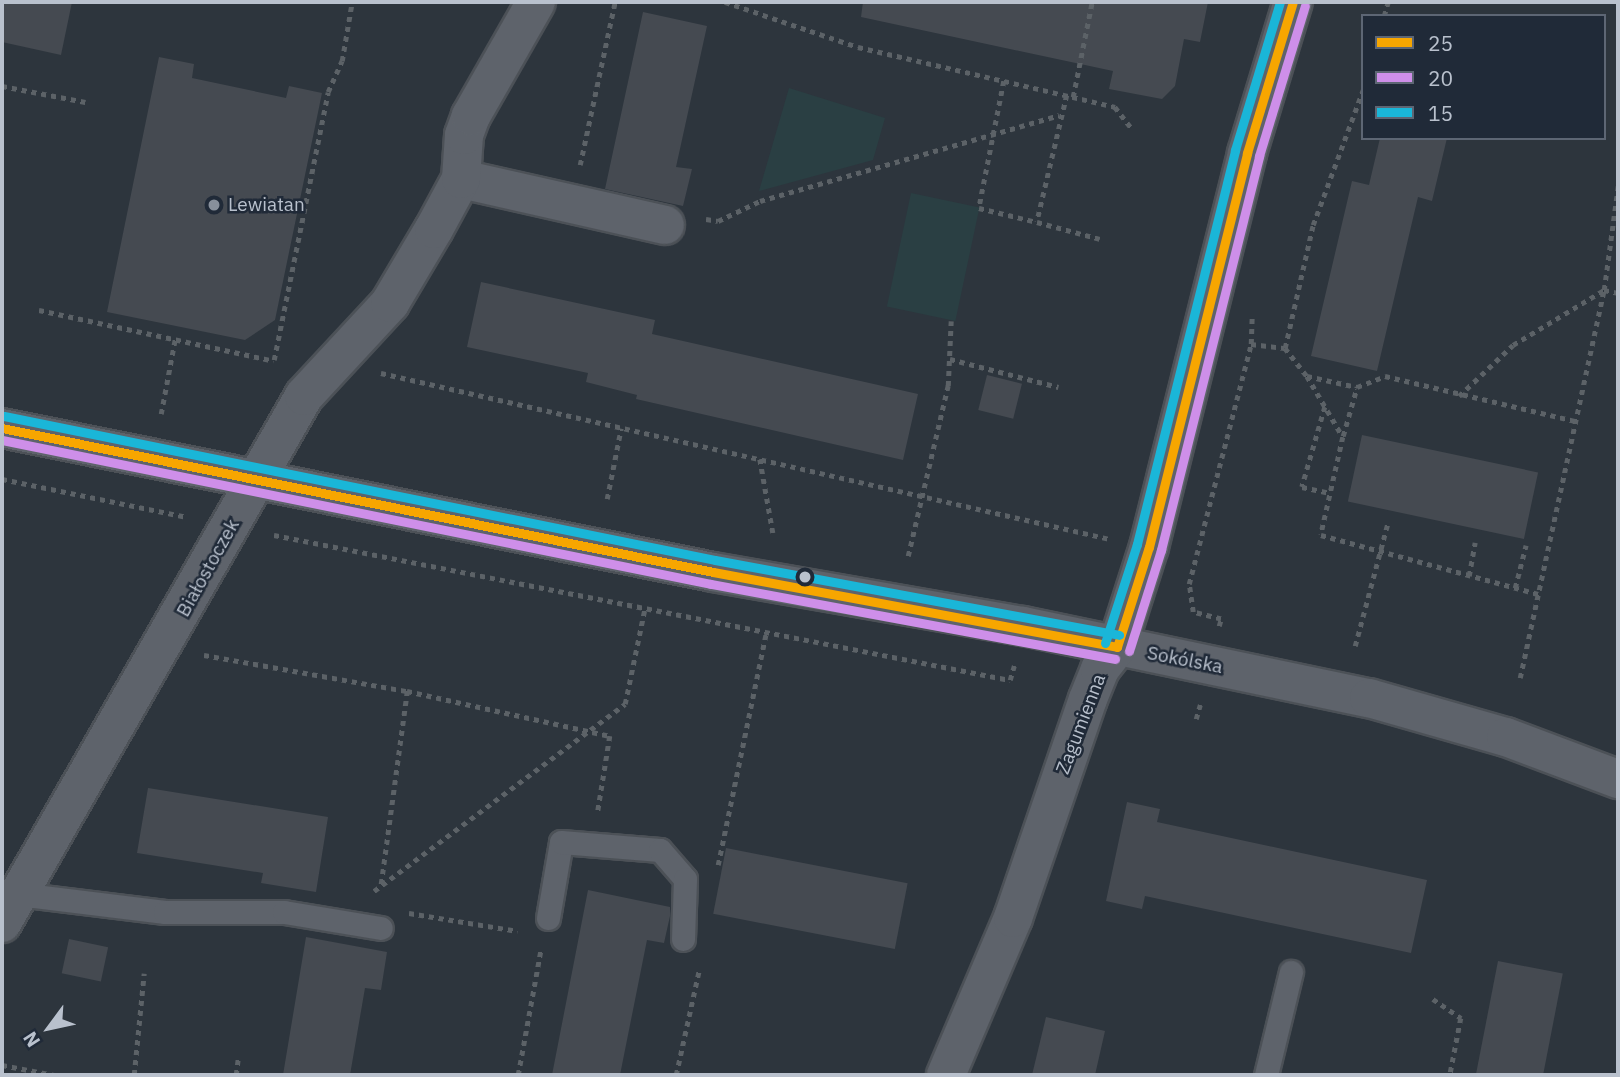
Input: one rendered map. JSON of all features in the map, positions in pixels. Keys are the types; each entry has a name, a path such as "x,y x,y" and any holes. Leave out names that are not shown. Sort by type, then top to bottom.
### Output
{"street":[{"name":"Białostoczek","path":"10,909 304,396 338,363 390,303 461,179 464,135 471,116 536,2"},
{"name":"Zagumienna","path":"946,1075 1013,918 1100,668 1117,647 1149,547 1243,166 1293,2"},
{"path":"461,179 665,225"},
{"name":"Sokólska","path":"2,428 713,572 1211,665 1381,701 1506,737 1618,779"}],"lane":[{"path":"546,926 561,842 592,843 660,850 685,878 682,939"},
{"path":"10,909 284,912 389,919"},
{"path":"1266,1075 1291,972"}],"path":[{"path":"272,374 328,92 342,61 352,2"},
{"path":"571,204 615,2"},
{"path":"725,2 858,47 1115,107 1133,130"},
{"path":"1037,222 1059,115 1070,96 1092,2"},
{"path":"1004,81 979,208 1100,239"},
{"path":"2,86 85,102"},
{"path":"1285,348 1312,225 1361,95"},
{"path":"665,225 681,217 718,220 760,201 1059,115"},
{"path":"1520,678 1604,290 1618,186"},
{"path":"1459,396 1513,345 1604,290 1618,293"},
{"path":"1196,719 1221,619 1193,612 1189,584 1251,344 1253,304"},
{"path":"39,310 274,360"},
{"path":"908,556 923,496 950,359 951,321"},
{"path":"161,414 176,338"},
{"path":"1251,344 1285,348 1307,376 1343,437"},
{"path":"950,359 1058,387"},
{"path":"338,363 1149,547 1196,560"},
{"path":"1307,376 1357,387 1385,376 1459,396 1576,421"},
{"path":"1357,387 1329,493 1321,535 1538,594"},
{"path":"1325,406 1302,487 1329,493"},
{"path":"607,499 621,428"},
{"path":"760,459 773,533"},
{"path":"2,479 1010,680"},
{"path":"1355,646 1388,522"},
{"path":"1469,576 1475,543"},
{"path":"1516,588 1526,545"},
{"path":"364,898 625,704 645,607"},
{"path":"715,878 766,633"},
{"path":"204,655 407,691 610,736 592,843"},
{"path":"380,886 407,691"},
{"path":"389,919 546,926 518,1075"},
{"path":"676,1075 702,957"},
{"path":"134,1075 145,973"},
{"path":"1433,999 1461,1018 1450,1075"},
{"path":"236,1075 239,1059"},
{"path":"2,1065 54,1075"}],"green space":[{"path":"789,88 885,118 873,160 759,191"},
{"path":"911,193 979,208 955,321 887,306"}],"building":[{"path":"2,2 72,2 61,55 2,42"},
{"path":"863,2 1208,2 1200,42 1184,39 1175,86 1162,99 1109,89 1113,71 861,17"},
{"path":"643,12 707,26 676,167 692,169 683,206 605,189"},
{"name":"Lewiatan","path":"159,57 194,64 192,78 286,98 289,86 322,93 275,320 245,340 107,312"},
{"path":"1380,140 1447,140 1432,201 1418,197 1377,371 1311,356 1352,181 1369,185"},
{"path":"481,282 655,320 652,334 918,394 903,460 636,399 637,395 586,382 588,373 467,347"},
{"path":"987,375 1022,384 1013,419 978,410"},
{"path":"1362,435 1538,472 1524,539 1348,502"},
{"path":"148,788 328,817 316,892 261,883 263,873 137,853"},
{"path":"1127,802 1160,809 1157,822 1427,880 1411,953 1145,896 1142,909 1106,901"},
{"path":"726,848 908,883 895,949 713,914"},
{"path":"588,890 670,907 670,916 664,943 647,940 620,1075 552,1075"},
{"path":"306,937 387,952 381,990 365,988 350,1075 283,1075"},
{"path":"69,939 108,947 101,982 62,973"},
{"path":"1498,961 1563,974 1543,1075 1476,1075"},
{"path":"1046,1017 1105,1031 1095,1075 1032,1075"}],"transit line":[{"name":"15","path":"1105,643 1137,544 1235,150 1280,2"},
{"name":"25","path":"1117,647 1149,547 1247,153 1293,2"},
{"name":"20","path":"1129,651 1161,550 1259,156 1305,6"},
{"name":"15","path":"4,416 715,560 1119,635"},
{"name":"25","path":"2,428 713,572 1117,647"},
{"name":"20","path":"2,440 711,584 1115,659"}],"place":[{"name":"Lewiatan","path":"214,205"}]}
